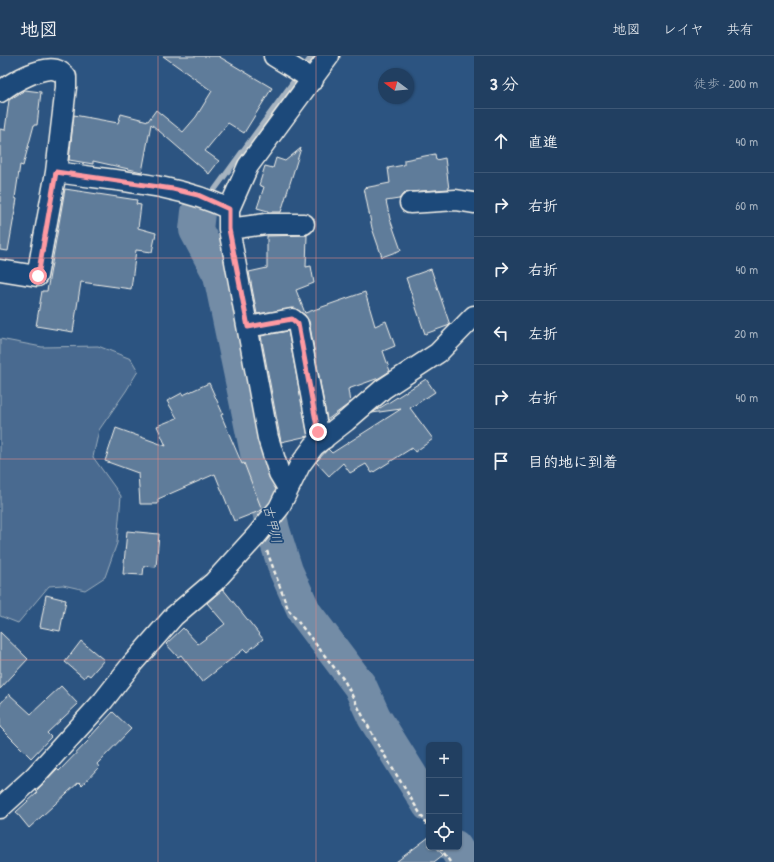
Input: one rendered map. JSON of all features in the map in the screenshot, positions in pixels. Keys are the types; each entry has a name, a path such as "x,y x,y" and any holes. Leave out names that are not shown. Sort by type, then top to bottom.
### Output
{"street":[{"path":"274,56 312,80"},
{"path":"288,488 279,473 268,438 229,229 229,209 248,166 329,56"},
{"path":"0,92 10,84 44,69 58,70 66,77 56,172 38,276 0,270"},
{"path":"56,172 173,189 198,195 229,209"},
{"path":"410,203 456,200 474,203"},
{"path":"229,229 266,224 304,224"},
{"path":"0,808 34,777 103,701 132,664 174,616 214,582 256,536 279,508 300,465 314,446 383,389 438,353 474,316"},
{"path":"248,327 292,319 298,324 318,432 324,439"}],"path":[{"path":"256,536 264,545 288,609 344,680 377,743 426,823"},
{"path":"442,850 450,862"}],"shaded area":[{"path":"0,339 42,347 98,346 131,359 138,371 99,430 93,457 121,496 117,543 105,577 85,590 63,585 49,586 18,623 0,616"}],"building":[{"path":"163,56 218,56 272,88 244,133 228,123 205,151 219,161 209,174 151,124 142,172 93,161 93,164 69,160 74,115 118,123 121,114 148,121 156,110 183,132 196,117 212,91"},
{"path":"25,90 41,92 37,125 34,125 23,166 20,165 15,198 17,199 8,251 0,250 0,129 5,130 9,100"},
{"path":"301,148 281,212 268,212 257,208 264,187 259,185 265,166 273,168 276,158 285,161"},
{"path":"435,154 436,160 445,158 449,189 409,192 403,194 399,199 386,201 390,219 401,250 382,257 372,228 364,188 390,183 388,168 404,165 404,160"},
{"path":"65,189 137,200 136,204 141,205 138,228 156,233 152,252 136,250 131,289 81,282 73,332 36,326 42,291 47,291"},
{"path":"307,235 306,267 311,266 314,283 296,290 305,313 365,292 375,326 386,321 395,346 383,351 390,371 379,378 348,389 350,403 327,420 309,321 305,315 295,308 257,314 249,272 267,268 267,236"},
{"path":"431,269 450,325 425,334 406,278"},
{"path":"288,331 308,436 281,442 261,336"},
{"path":"426,379 435,392 410,408 433,439 415,452 412,448 372,473 366,464 350,473 343,463 329,476 316,462 328,449 332,453 401,409 372,413"},
{"path":"209,383 223,414 221,415 242,464 244,463 262,510 234,521 215,474 158,499 158,504 140,504 138,473 105,461 116,428 166,446 157,426 177,418 167,401 182,393 183,395"},
{"path":"127,531 159,534 156,567 144,566 143,575 123,574"},
{"path":"223,589 263,639 247,652 244,649 202,682 181,655 178,657 166,644 183,628 198,644 225,624 207,603"},
{"path":"46,595 66,600 60,631 40,627"},
{"path":"0,632 28,659 0,689"},
{"path":"81,641 104,660 90,676 87,674 84,678 65,662"},
{"path":"61,686 78,704 47,733 51,737 31,758 0,727 0,704 9,694 31,714"},
{"path":"113,712 131,729 97,764 99,767 82,785 79,782 29,828 16,812 38,792 36,791 57,769 59,771 89,740 88,739"},
{"path":"426,839 426,850 439,850 443,855 434,862 396,862"}],"waterway":[{"path":"210,196 312,56"},
{"path":"198,212 204,203"},
{"name":"古甲川","path":"198,212 196,230 220,275 273,530 286,571 305,613 360,686 374,717 426,800"},
{"name":"古甲川","path":"457,850 464,862"}],"route":[{"path":"38,276 56,172 173,189 198,195 229,209 229,229 248,327 292,319 298,324 318,432"}]}
